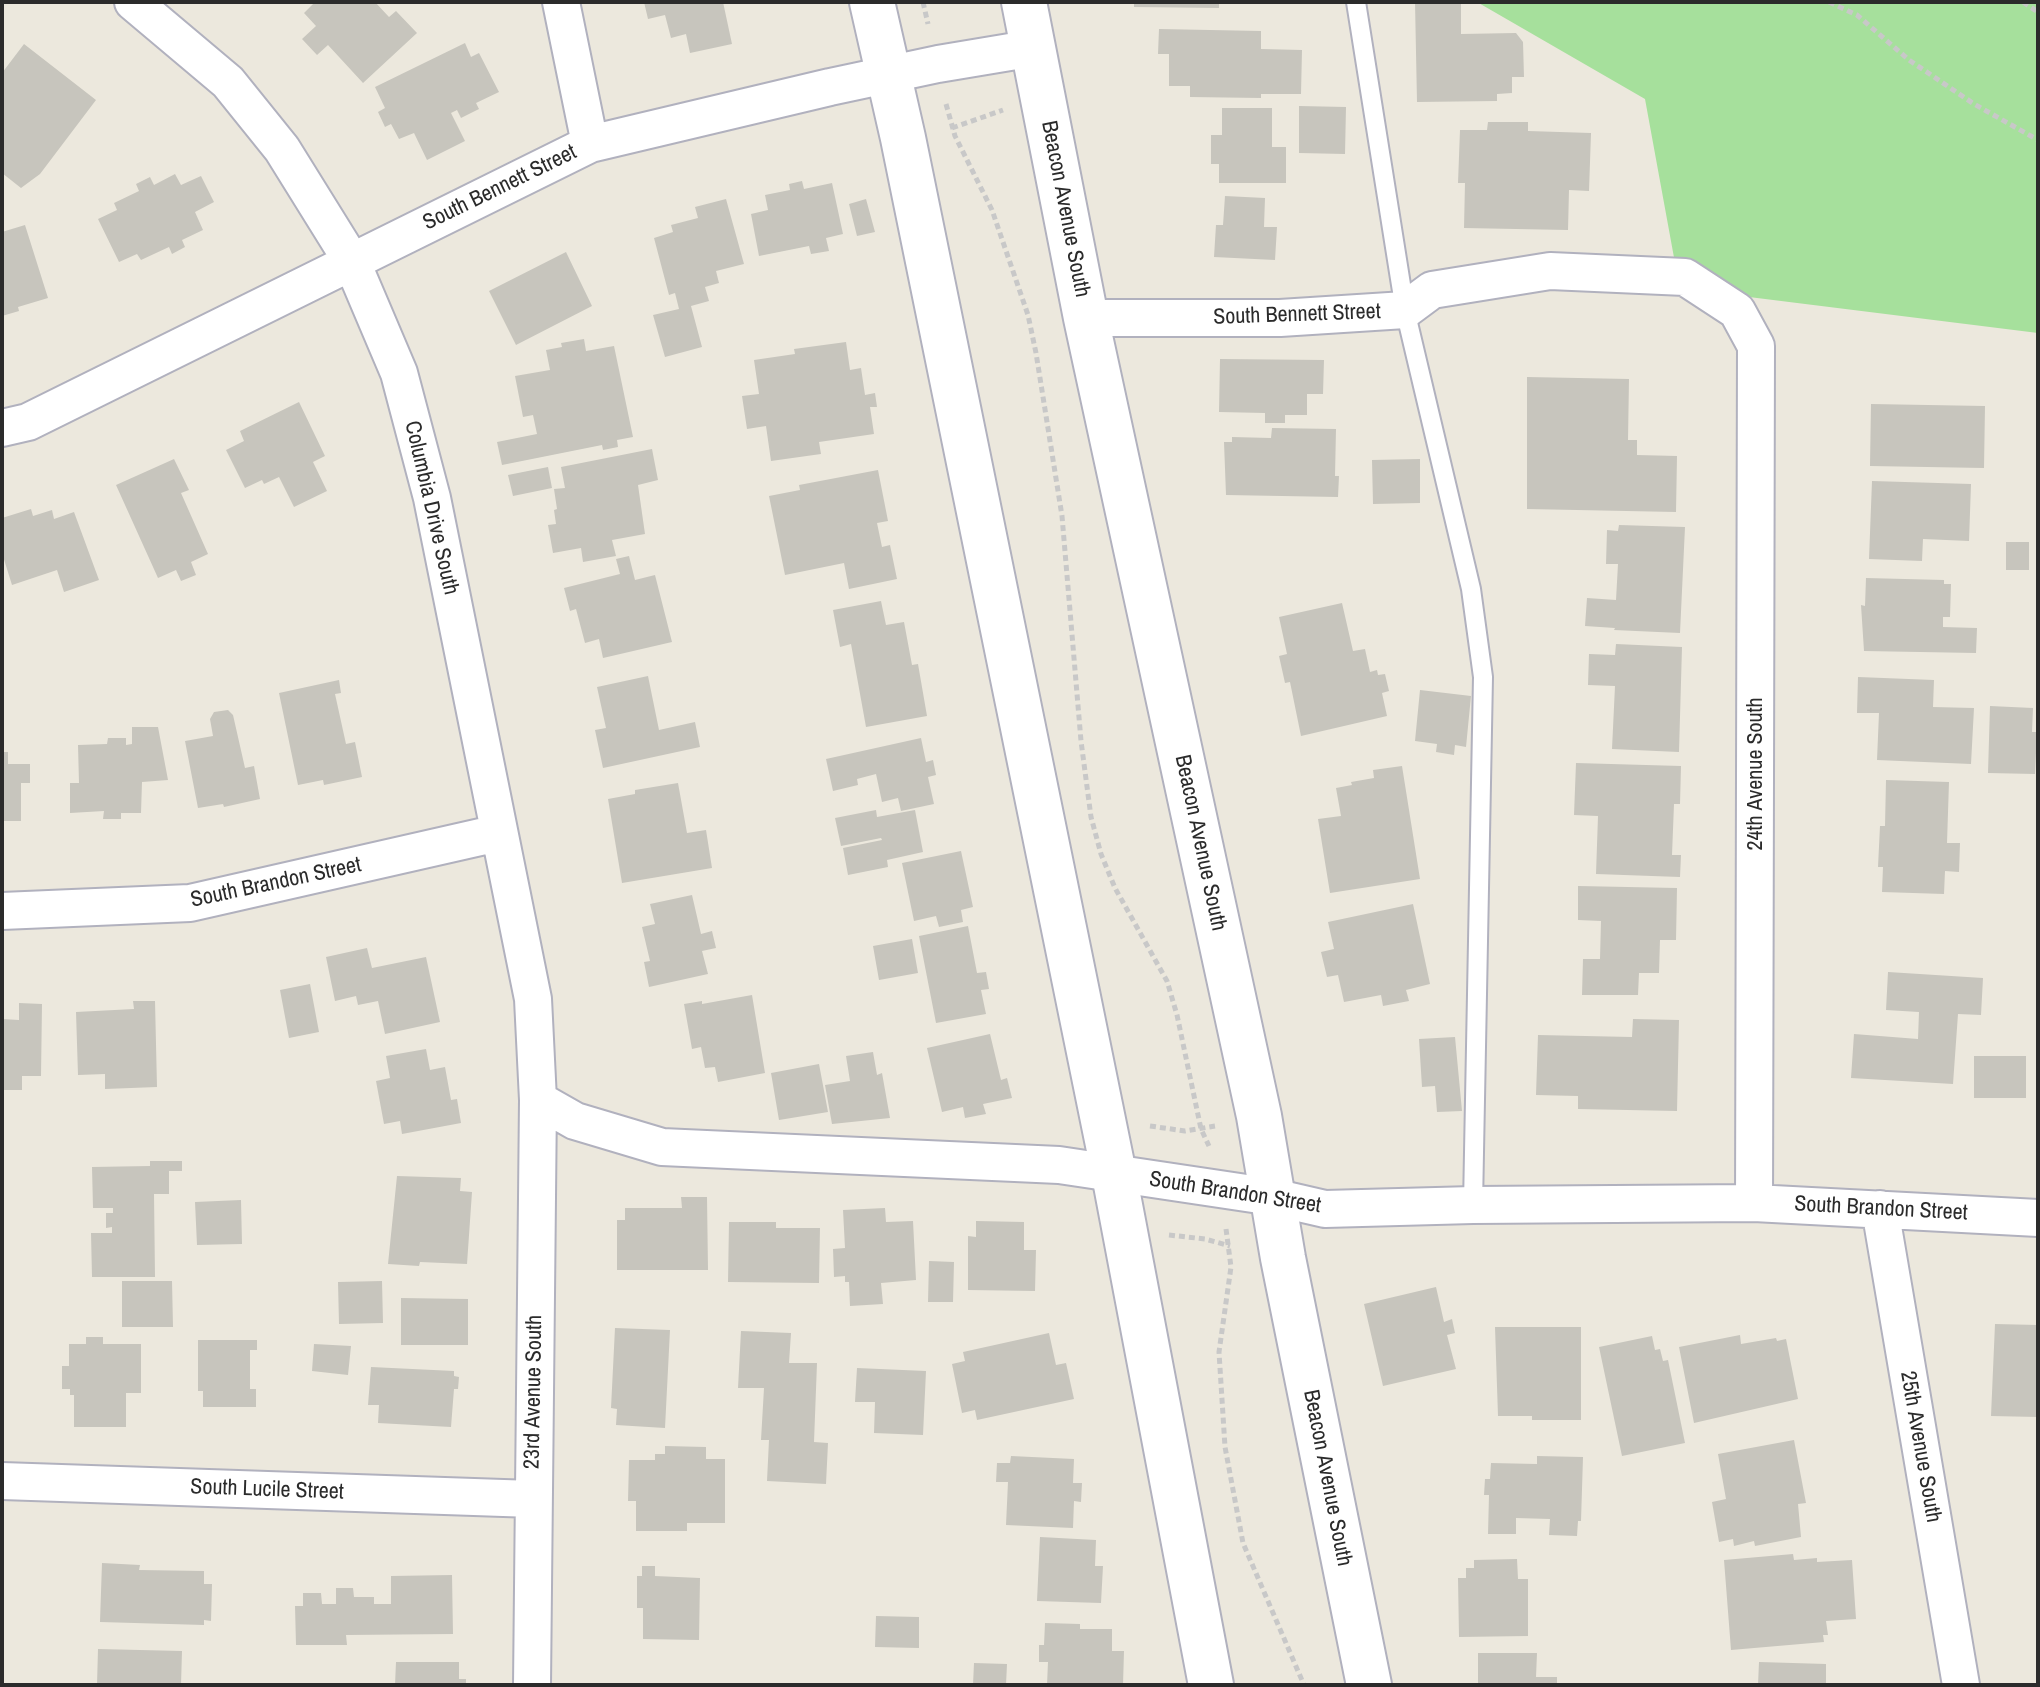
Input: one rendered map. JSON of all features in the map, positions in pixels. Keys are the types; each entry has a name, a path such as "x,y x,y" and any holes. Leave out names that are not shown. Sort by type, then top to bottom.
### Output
{"main road":[{"path":"872,2 1114,1174 1211,1685"},
{"name":"Beacon Avenue South","path":"1024,2 1086,318 1255,1101 1369,1685"}],"street":[{"name":"Columbia Drive South","path":"133,2 228,82 282,149 351,260 399,373 432,498 533,999 538,1100"},
{"path":"561,2 590,144"},
{"name":"South Bennett Street","path":"2,428 28,422 590,144 888,75 1034,48"},
{"name":"South Bennett Street","path":"1086,318 1280,318 1405,310 1432,290 1550,271 1685,277 1737,311 1756,346"},
{"name":"24th Avenue South","path":"1754,1203 1756,346"},
{"name":"South Brandon Street","path":"2,911 190,903 498,833"},
{"name":"South Brandon Street","path":"538,1100 575,1121 662,1147 1059,1165 1273,1197 1325,1209 1754,1203 2038,1218"},
{"name":"23rd Avenue South","path":"532,1685 538,1100"},
{"name":"25th Avenue South","path":"1880,1209 1961,1685"},
{"name":"South Lucile Street","path":"2,1481 533,1499"}],"lane":[{"path":"1356,2 1405,310 1471,589 1483,677 1473,1205"}],"path":[{"path":"1829,2 1857,15 1909,60 1974,104 2038,140"},
{"path":"2023,2 2038,12"},
{"path":"944,99 952,127 992,210 1028,315 1036,353 1062,516 1081,741 1091,817 1115,888 1167,981 1210,1159"},
{"path":"938,130 987,113 1009,109"},
{"path":"1143,1125 1185,1131 1222,1124"},
{"path":"1224,1217 1231,1267 1219,1352 1225,1447 1243,1543 1304,1685"},
{"path":"1158,1233 1205,1239 1243,1249"}],"green space":[{"path":"1477,2 2038,2 2038,333 1741,296 1713,272 1675,263 1645,99"}],"building":[{"path":"315,2 375,2 389,17 396,11 417,33 363,83 328,45 317,55 302,39 316,26 304,13"},
{"path":"644,2 723,2 732,44 690,53 686,34 671,38 665,15 648,19"},
{"path":"1134,2 1219,2 1219,8 1134,7"},
{"path":"1415,2 1461,2 1461,34 1516,33 1523,42 1524,77 1512,77 1512,93 1497,94 1497,101 1417,102"},
{"path":"1159,29 1261,31 1261,49 1302,50 1301,94 1261,94 1261,98 1190,97 1190,86 1169,86 1169,54 1158,54"},
{"path":"465,43 471,57 479,53 499,92 476,103 479,109 461,118 457,110 451,113 465,141 427,160 414,133 399,139 391,124 385,127 378,112 385,108 375,87"},
{"path":"24,44 96,100 40,174 21,188 2,173 2,73"},
{"path":"1299,106 1346,107 1345,154 1299,153"},
{"path":"1222,108 1272,108 1272,147 1286,147 1286,183 1219,183 1219,164 1211,164 1211,135 1222,135"},
{"path":"1488,122 1528,122 1528,131 1591,133 1589,191 1569,190 1568,230 1464,228 1465,183 1458,183 1460,130 1487,130"},
{"path":"175,174 181,185 201,176 214,202 195,212 203,230 182,240 185,247 172,254 169,247 141,260 137,254 119,262 98,219 117,210 114,203 139,191 136,184 150,177 154,185"},
{"path":"802,181 804,189 832,183 843,234 826,238 829,251 811,254 809,246 759,256 751,214 768,210 765,195 790,190 789,184"},
{"path":"1225,196 1265,198 1264,227 1277,227 1275,260 1214,257 1216,225 1223,225"},
{"path":"726,199 744,264 716,271 719,283 705,287 709,301 691,306 702,347 665,357 653,315 679,309 675,293 669,295 654,238 673,232 671,225 698,218 695,207"},
{"path":"866,199 875,232 857,236 849,204"},
{"path":"25,225 48,298 18,307 19,311 2,316 2,232"},
{"path":"566,252 592,306 516,345 489,291"},
{"path":"584,339 586,351 614,346 633,437 617,440 618,447 603,450 602,445 502,465 497,442 537,434 533,415 523,417 515,376 550,370 546,350 562,347 561,343"},
{"path":"846,342 850,370 861,368 865,395 875,393 877,407 870,407 874,434 819,442 821,454 771,461 766,426 747,429 742,396 759,394 754,360 795,354 794,349"},
{"path":"1220,359 1324,360 1323,394 1307,394 1307,415 1285,415 1285,423 1265,423 1265,413 1219,412"},
{"path":"1527,377 1629,379 1628,440 1637,440 1637,455 1677,456 1676,512 1527,509"},
{"path":"299,402 325,456 313,462 327,491 294,507 279,477 245,488 226,450 244,441 240,431"},
{"path":"1871,404 1985,406 1984,468 1870,466"},
{"path":"1272,428 1336,429 1338,497 1226,495 1224,442 1232,442 1232,437 1271,438"},
{"path":"652,449 658,480 638,485 645,534 612,540 616,556 583,562 581,548 553,553 548,525 556,524 554,489 565,488 561,467"},
{"path":"174,459 189,490 181,493 208,554 191,562 196,575 181,581 176,570 158,578 116,485"},
{"path":"1420,459 1420,503 1373,504 1372,460"},
{"path":"548,467 552,488 513,496 508,475"},
{"path":"878,470 888,521 877,523 882,547 890,545 897,579 849,589 844,563 785,575 769,496 800,490 799,485"},
{"path":"1872,481 1971,484 1969,541 1923,539 1922,561 1869,559"},
{"path":"31,509 33,516 52,510 54,519 74,512 99,580 64,592 57,570 12,585 2,553 2,518"},
{"path":"1619,525 1685,527 1680,633 1585,626 1587,598 1616,600 1618,564 1606,564 1607,530 1618,531"},
{"path":"2006,542 2029,542 2029,570 2006,570"},
{"path":"629,556 635,580 655,575 672,642 603,658 599,639 585,643 576,609 570,611 564,588 620,574 616,559"},
{"path":"1866,578 1944,580 1944,584 1951,584 1950,617 1943,617 1943,627 1977,628 1976,653 1864,651 1861,605 1865,606"},
{"path":"881,601 886,625 904,622 912,665 918,664 927,716 866,727 851,644 840,647 833,610"},
{"path":"1342,603 1353,651 1365,649 1370,672 1377,670 1378,675 1385,674 1389,691 1382,693 1387,716 1301,736 1290,682 1285,683 1279,656 1287,654 1279,617"},
{"path":"1616,644 1682,647 1679,752 1612,749 1615,686 1588,685 1589,654 1615,655"},
{"path":"648,676 659,730 695,722 700,747 603,768 595,730 606,728 597,687"},
{"path":"1858,677 1934,680 1933,707 1974,708 1971,764 1877,760 1879,713 1857,713"},
{"path":"339,680 341,693 335,694 346,744 355,742 362,777 324,785 323,780 298,785 279,693"},
{"path":"1420,690 1471,696 1466,747 1455,745 1454,755 1436,752 1437,744 1415,741"},
{"path":"1990,706 2033,708 2032,732 2037,732 2035,774 1988,773"},
{"path":"228,710 233,715 245,768 254,766 260,799 224,807 223,804 198,808 185,741 213,736 210,719 214,712"},
{"path":"132,727 158,727 168,780 142,782 141,813 121,813 121,819 103,819 104,811 70,813 70,783 79,783 78,745 107,744 108,738 126,738 126,745 132,744"},
{"path":"921,738 926,762 933,760 936,775 928,777 934,804 901,811 898,798 882,802 876,774 857,779 858,785 833,791 826,759"},
{"path":"2,752 8,752 8,764 30,764 30,783 21,783 21,821 2,821"},
{"path":"1576,763 1681,766 1680,804 1674,804 1672,855 1681,855 1680,877 1596,874 1598,816 1574,815"},
{"path":"1402,766 1420,879 1330,893 1318,819 1341,816 1336,788 1374,778 1373,770"},
{"path":"1886,780 1949,782 1947,843 1960,843 1959,872 1945,871 1944,894 1882,892 1883,867 1878,867 1880,826 1885,826"},
{"path":"678,783 687,833 706,830 712,868 622,883 608,799 635,794 635,790"},
{"path":"876,810 877,817 915,810 923,852 887,860 888,867 848,875 843,848 882,840 841,846 835,818"},
{"path":"961,851 973,907 961,910 963,922 939,927 936,916 914,921 902,863"},
{"path":"1578,886 1677,888 1676,940 1660,940 1659,973 1639,973 1638,995 1582,995 1583,959 1600,959 1601,921 1578,920"},
{"path":"692,895 701,934 712,931 716,948 702,951 708,974 649,987 644,962 650,961 642,927 655,924 650,904"},
{"path":"1413,904 1430,984 1406,990 1409,1001 1383,1006 1381,995 1344,1002 1338,975 1327,977 1321,952 1334,949 1328,922"},
{"path":"968,926 977,973 986,972 989,989 981,990 986,1014 936,1023 919,936"},
{"path":"912,939 918,973 879,980 873,946"},
{"path":"367,948 372,968 426,957 440,1022 385,1034 378,1001 358,1005 356,996 335,1001 326,957"},
{"path":"1888,972 1983,978 1981,1015 1958,1014 1953,1084 1851,1078 1854,1034 1918,1039 1919,1012 1886,1010"},
{"path":"310,984 319,1032 289,1038 280,990"},
{"path":"752,995 765,1073 718,1082 715,1067 705,1068 701,1047 692,1049 684,1004"},
{"path":"133,1001 155,1001 157,1087 105,1089 105,1074 78,1075 76,1012 134,1009"},
{"path":"19,1003 42,1004 41,1076 22,1076 22,1090 2,1090 2,1019 19,1020"},
{"path":"1633,1019 1679,1020 1677,1111 1578,1109 1578,1096 1536,1095 1538,1035 1632,1037"},
{"path":"990,1034 1001,1080 1007,1078 1012,1098 983,1104 986,1114 965,1118 963,1107 942,1112 927,1048"},
{"path":"1455,1037 1462,1111 1437,1112 1435,1086 1422,1087 1419,1039"},
{"path":"426,1049 430,1070 445,1067 451,1100 457,1099 461,1123 402,1134 400,1121 384,1124 376,1081 390,1078 386,1056"},
{"path":"873,1052 877,1075 882,1073 890,1118 832,1124 825,1085 850,1081 846,1056"},
{"path":"1974,1056 2026,1056 2026,1098 1974,1098"},
{"path":"819,1064 828,1112 779,1120 771,1073"},
{"path":"150,1161 182,1161 182,1171 169,1171 169,1194 154,1194 155,1277 92,1277 91,1233 112,1233 112,1227 106,1228 106,1213 113,1213 113,1208 93,1208 92,1167 150,1166"},
{"path":"397,1176 461,1178 460,1191 472,1192 467,1264 388,1264"},
{"path":"681,1197 707,1197 708,1270 617,1270 617,1220 625,1220 625,1208 682,1208"},
{"path":"241,1200 242,1244 197,1245 195,1202"},
{"path":"885,1208 886,1222 913,1221 916,1280 881,1283 883,1304 850,1306 849,1282 845,1282 845,1276 834,1277 833,1249 845,1248 843,1210"},
{"path":"976,1221 1024,1222 1024,1250 1036,1250 1035,1291 968,1290 968,1236 976,1237"},
{"path":"729,1222 776,1222 776,1228 820,1228 819,1283 728,1282"},
{"path":"929,1261 954,1262 953,1302 928,1302"},
{"path":"122,1281 172,1281 173,1327 122,1327"},
{"path":"382,1281 383,1323 339,1324 338,1282"},
{"path":"1436,1287 1444,1322 1452,1319 1455,1333 1447,1335 1456,1369 1383,1386 1364,1304"},
{"path":"401,1298 468,1299 468,1345 401,1345"},
{"path":"1995,1324 2038,1325 2038,1417 1991,1416"},
{"path":"1495,1327 1581,1327 1581,1420 1498,1416"},
{"path":"615,1328 670,1330 665,1428 616,1425 617,1409 611,1408"},
{"path":"741,1331 791,1333 789,1363 817,1363 814,1442 828,1443 826,1484 767,1481 769,1440 761,1440 764,1388 738,1388"},
{"path":"1049,1333 1056,1365 1066,1363 1074,1399 977,1420 975,1410 962,1413 952,1364 965,1361 963,1352"},
{"path":"1740,1335 1741,1344 1786,1339 1798,1399 1694,1423 1679,1347"},
{"path":"1652,1336 1655,1350 1660,1349 1663,1361 1668,1360 1685,1443 1622,1456 1599,1347"},
{"path":"86,1337 103,1337 103,1344 141,1344 141,1393 126,1393 126,1427 74,1427 74,1395 70,1395 70,1389 62,1389 62,1366 69,1366 69,1344 86,1344"},
{"path":"198,1340 257,1340 257,1350 250,1350 250,1389 256,1389 256,1407 203,1407 203,1391 198,1391"},
{"path":"314,1344 351,1346 348,1375 312,1371"},
{"path":"371,1367 454,1371 454,1376 459,1377 458,1389 454,1389 451,1427 378,1423 379,1405 368,1405"},
{"path":"857,1368 926,1371 923,1435 874,1433 875,1402 855,1402"},
{"path":"1794,1440 1806,1503 1798,1504 1801,1537 1755,1546 1754,1541 1734,1546 1733,1539 1719,1542 1712,1502 1726,1499 1718,1454"},
{"path":"665,1446 706,1447 706,1459 725,1459 725,1523 687,1523 687,1531 636,1531 636,1501 628,1501 629,1460 655,1460 655,1454 665,1454"},
{"path":"1011,1456 1074,1459 1073,1483 1082,1483 1081,1502 1074,1501 1073,1528 1006,1525 1008,1482 996,1482 997,1463 1010,1463"},
{"path":"1537,1456 1583,1457 1581,1521 1578,1521 1577,1536 1549,1535 1550,1519 1516,1518 1516,1534 1488,1534 1489,1495 1484,1495 1485,1479 1490,1479 1491,1463 1537,1464"},
{"path":"1040,1537 1096,1540 1095,1566 1103,1566 1101,1603 1037,1601"},
{"path":"1793,1554 1794,1560 1852,1560 1856,1619 1826,1621 1828,1635 1823,1635 1824,1642 1731,1650 1724,1560"},
{"path":"1517,1559 1518,1579 1528,1579 1528,1636 1459,1637 1458,1578 1466,1578 1466,1568 1474,1568 1474,1560"},
{"path":"102,1563 140,1565 139,1570 204,1571 204,1584 212,1584 211,1621 204,1620 204,1625 100,1622"},
{"path":"642,1566 655,1566 655,1576 700,1578 699,1640 643,1639 643,1608 637,1608 637,1576 642,1576"},
{"path":"452,1575 453,1634 346,1635 347,1645 296,1645 295,1606 303,1606 303,1593 321,1593 322,1604 336,1604 336,1588 353,1588 354,1597 374,1597 374,1604 391,1604 391,1576"},
{"path":"876,1616 919,1617 919,1648 875,1647"},
{"path":"1045,1623 1080,1624 1080,1629 1112,1629 1112,1651 1124,1651 1123,1685 1047,1685 1048,1662 1039,1662 1039,1645 1044,1645"},
{"path":"98,1649 182,1651 181,1685 97,1685"},
{"path":"1478,1653 1537,1653 1536,1677 1557,1677 1557,1685 1478,1685"},
{"path":"396,1662 459,1662 459,1679 466,1679 466,1685 395,1685"},
{"path":"1759,1662 1826,1664 1826,1685 1758,1685"},
{"path":"974,1663 1007,1664 1006,1685 973,1685"}]}
